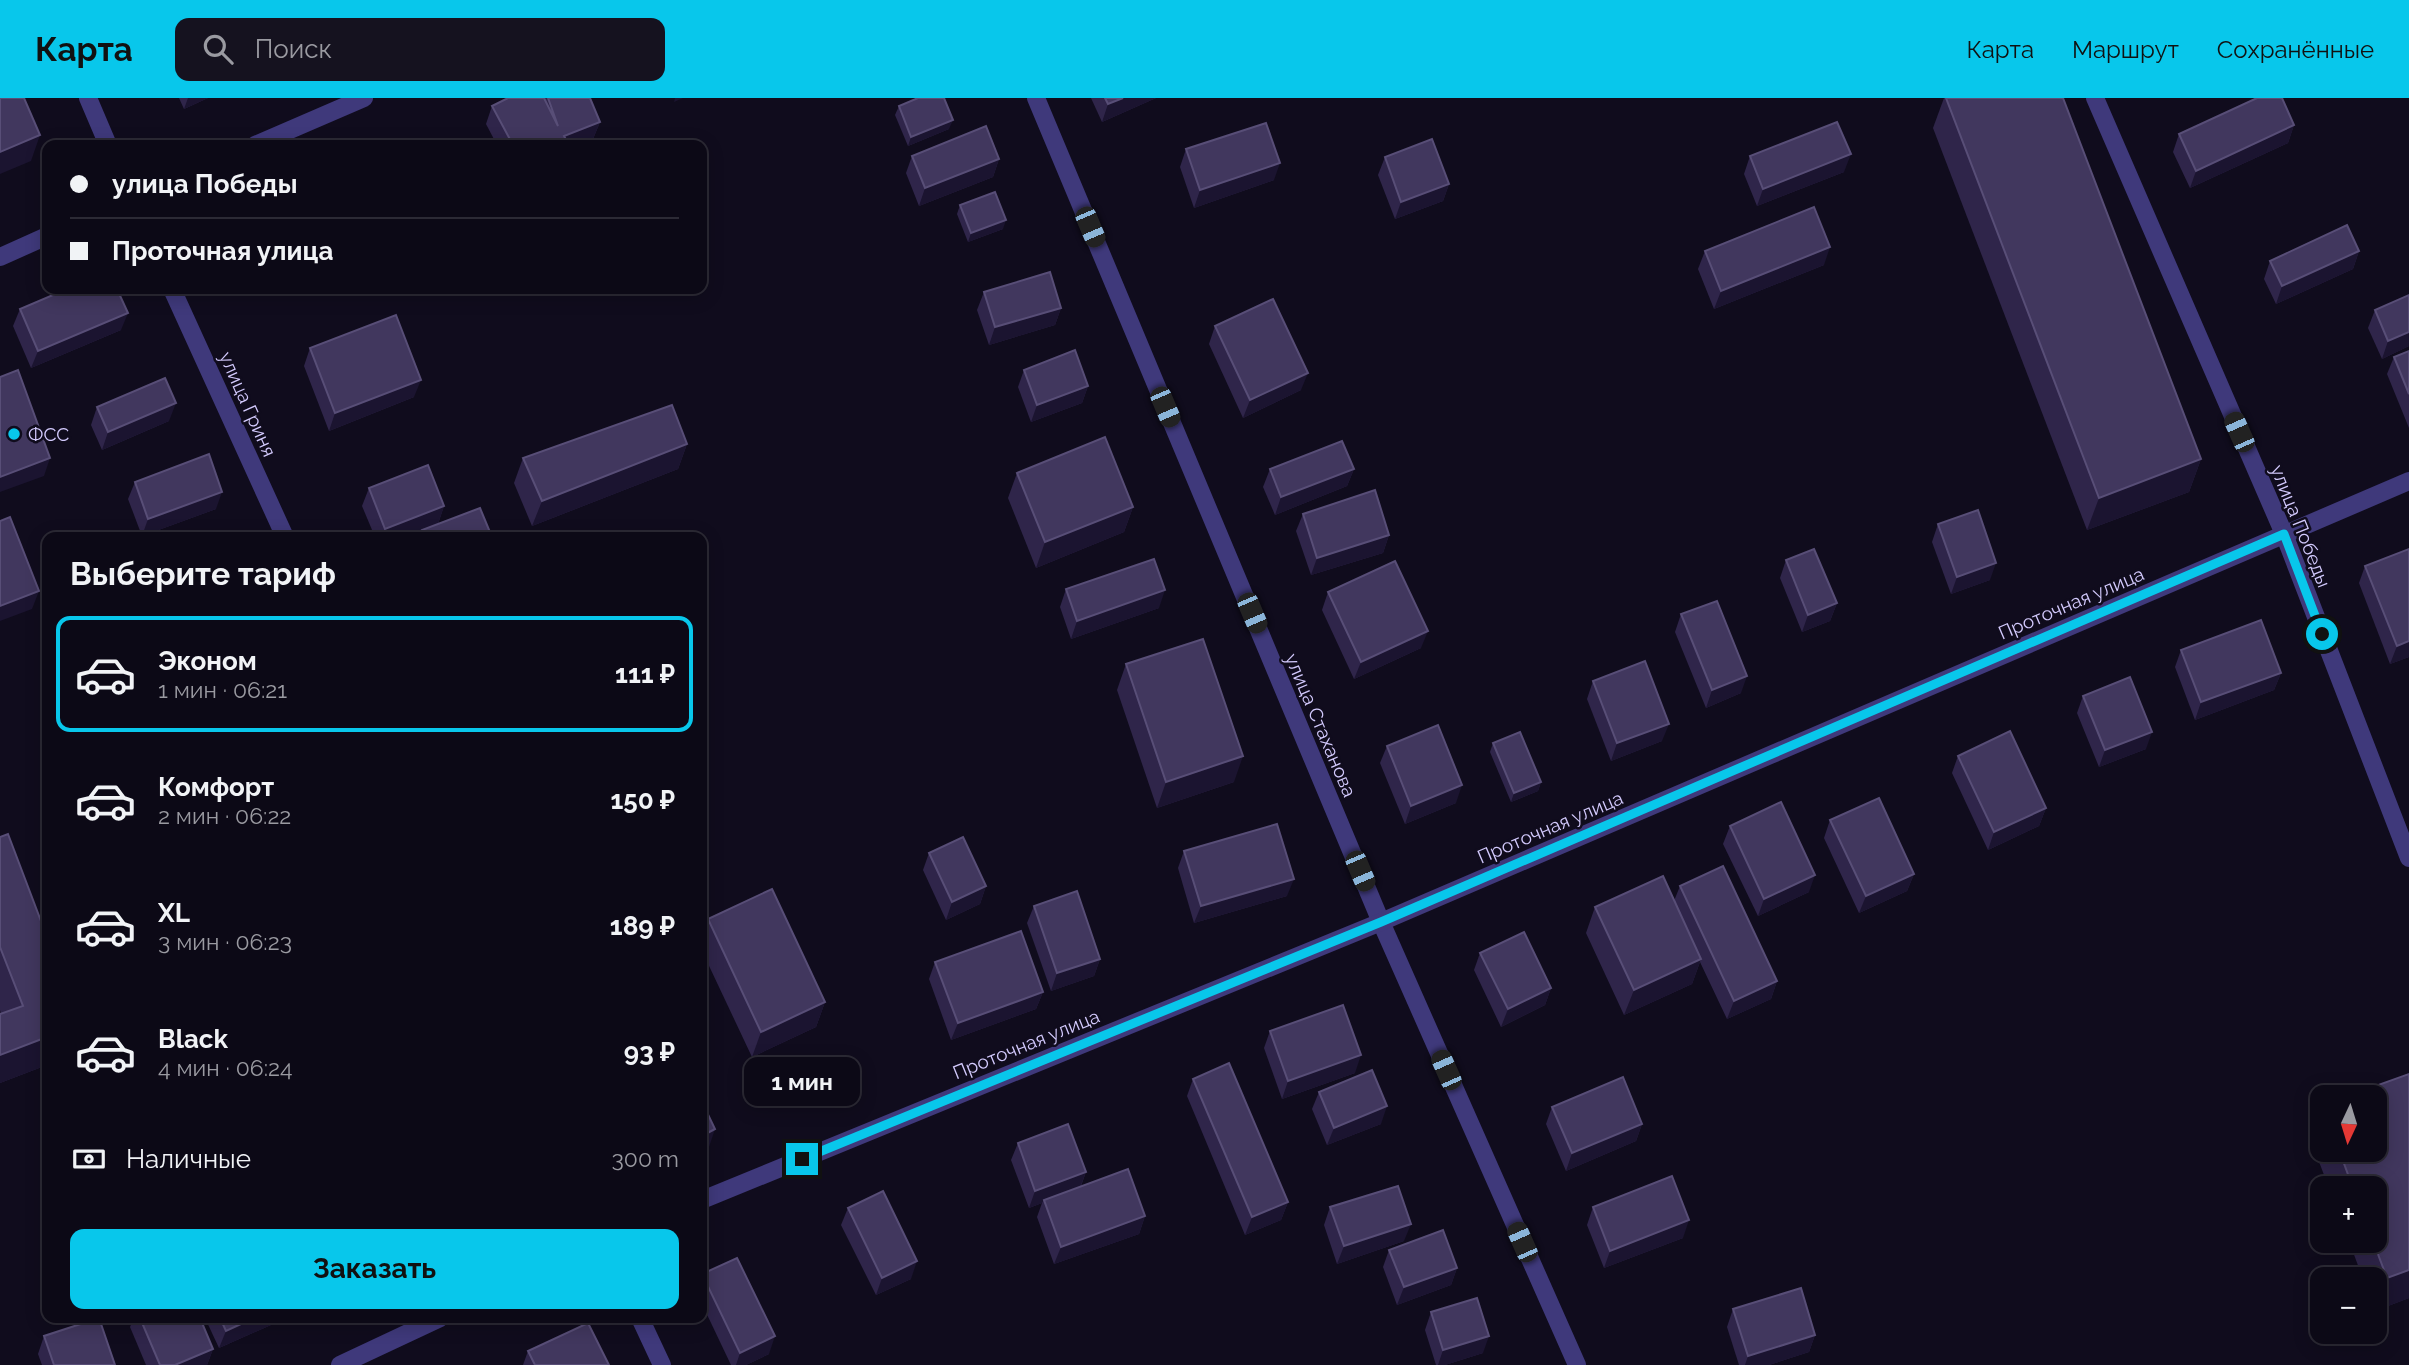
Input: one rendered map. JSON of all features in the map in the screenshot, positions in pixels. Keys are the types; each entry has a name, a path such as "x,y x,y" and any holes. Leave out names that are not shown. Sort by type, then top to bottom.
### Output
{"street":[{"path":"88,98 106,140"},
{"path":"267,140 364,98"},
{"name":"улица Стаханова","path":"1036,98 1381,922 1577,1365"},
{"name":"улица Победы","path":"2095,98 2284,534 2409,858"},
{"path":"0,257 42,238"},
{"name":"улица Гриня","path":"174,294 283,532"},
{"name":"Проточная улица","path":"707,1198 1381,922 2409,481"},
{"path":"340,1365 429,1323"},
{"path":"642,1323 662,1365"}],"building":[{"path":"0,98 24,98 40,135 0,152"},
{"path":"508,98 544,98 558,126 548,98 590,98 600,122 564,136 566,140 510,140 492,106"},
{"path":"918,98 944,98 953,120 911,137 899,106"},
{"path":"1105,98 1123,98 1108,104"},
{"path":"1946,98 2063,98 2201,459 2099,498"},
{"path":"2257,98 2282,98 2294,125 2196,171 2179,134"},
{"path":"1837,122 1851,154 1763,189 1750,156"},
{"path":"1266,123 1280,163 1200,190 1186,149"},
{"path":"986,126 999,159 925,188 912,156"},
{"path":"1432,139 1449,184 1401,202 1385,157"},
{"path":"995,192 1006,220 971,233 960,205"},
{"path":"1814,207 1830,247 1721,291 1705,251"},
{"path":"2347,225 2359,251 2282,286 2270,261"},
{"path":"1050,272 1061,308 995,327 984,292"},
{"path":"55,294 119,294 128,313 38,351 20,309"},
{"path":"2409,295 2409,332 2388,341 2375,310"},
{"path":"1273,299 1308,373 1250,400 1215,326"},
{"path":"396,315 421,380 335,413 310,348"},
{"path":"1075,350 1088,386 1037,405 1024,370"},
{"path":"2409,351 2409,394 2394,357"},
{"name":"ФСС","path":"18,370 50,458 0,477 0,377"},
{"path":"165,378 176,403 108,432 97,407"},
{"path":"672,405 687,444 542,501 523,458"},
{"path":"1105,437 1133,507 1045,542 1017,473"},
{"path":"1342,441 1354,469 1281,497 1270,469"},
{"path":"209,454 222,492 148,519 135,482"},
{"path":"428,465 444,506 385,529 369,488"},
{"path":"1375,490 1389,535 1317,558 1303,514"},
{"path":"480,508 490,532 423,532 422,530"},
{"path":"1978,510 1996,563 1957,577 1938,524"},
{"path":"10,517 39,591 0,606 0,521"},
{"path":"1814,549 1837,603 1808,615 1786,560"},
{"path":"2409,549 2409,641 2397,646 2365,566"},
{"path":"1154,559 1165,590 1077,621 1066,589"},
{"path":"1395,561 1428,631 1361,662 1328,592"},
{"path":"1717,601 1747,676 1712,690 1681,614"},
{"path":"2261,620 2281,673 2201,702 2181,650"},
{"path":"1203,639 1243,756 1166,782 1126,664"},
{"path":"1645,661 1669,724 1617,743 1593,681"},
{"path":"2130,677 2152,732 2105,750 2083,696"},
{"path":"1438,725 1462,785 1411,806 1387,746"},
{"path":"2010,731 2046,808 1994,832 1958,756"},
{"path":"1520,732 1541,782 1514,793 1493,743"},
{"path":"1879,798 1914,874 1866,896 1830,820"},
{"path":"1781,802 1815,875 1764,899 1730,826"},
{"path":"1277,824 1294,879 1201,906 1184,851"},
{"path":"8,834 42,924 42,1039 0,1055 0,1014 23,1006 0,947 0,837"},
{"path":"963,837 986,886 952,902 929,853"},
{"path":"1723,866 1777,981 1734,1001 1680,886"},
{"path":"1663,876 1701,959 1634,990 1595,907"},
{"path":"772,889 825,1002 761,1032 708,919"},
{"path":"1077,891 1100,959 1057,973 1034,906"},
{"path":"1021,931 1043,992 958,1023 935,962"},
{"path":"1524,932 1551,988 1508,1009 1480,953"},
{"path":"1343,1005 1361,1055 1288,1081 1270,1031"},
{"path":"1229,1063 1288,1202 1252,1217 1193,1079"},
{"path":"1372,1070 1387,1106 1334,1128 1319,1092"},
{"path":"2409,1074 2409,1270 2387,1278 2387,1267 2383,1267 2378,1253 2387,1253 2387,1176 2349,1176 2343,1162 2387,1162 2387,1085 2378,1085"},
{"path":"1623,1077 1642,1124 1572,1153 1552,1107"},
{"path":"707,1112 715,1129 707,1133"},
{"path":"1068,1124 1086,1172 1035,1191 1018,1143"},
{"path":"1128,1169 1145,1216 1061,1247 1044,1200"},
{"path":"1672,1176 1689,1220 1610,1251 1593,1207"},
{"path":"1398,1186 1411,1224 1344,1246 1330,1207"},
{"path":"883,1191 917,1261 882,1278 848,1208"},
{"path":"1443,1230 1457,1268 1404,1287 1389,1250"},
{"path":"737,1258 775,1336 740,1353 707,1284 707,1272"},
{"path":"1801,1288 1815,1335 1748,1356 1733,1309"},
{"path":"1477,1298 1489,1336 1443,1350 1431,1312"},
{"path":"84,1323 101,1323 115,1365 54,1365 44,1336"},
{"path":"142,1323 202,1323 213,1349 175,1365 160,1365"},
{"path":"222,1323 243,1323 226,1331"},
{"path":"588,1323 609,1365 535,1365 528,1351"}],"place":[{"name":"ФСС","path":"14,434"}],"route":[{"path":"802,1159 1381,922 2284,534 2322,634"}]}
